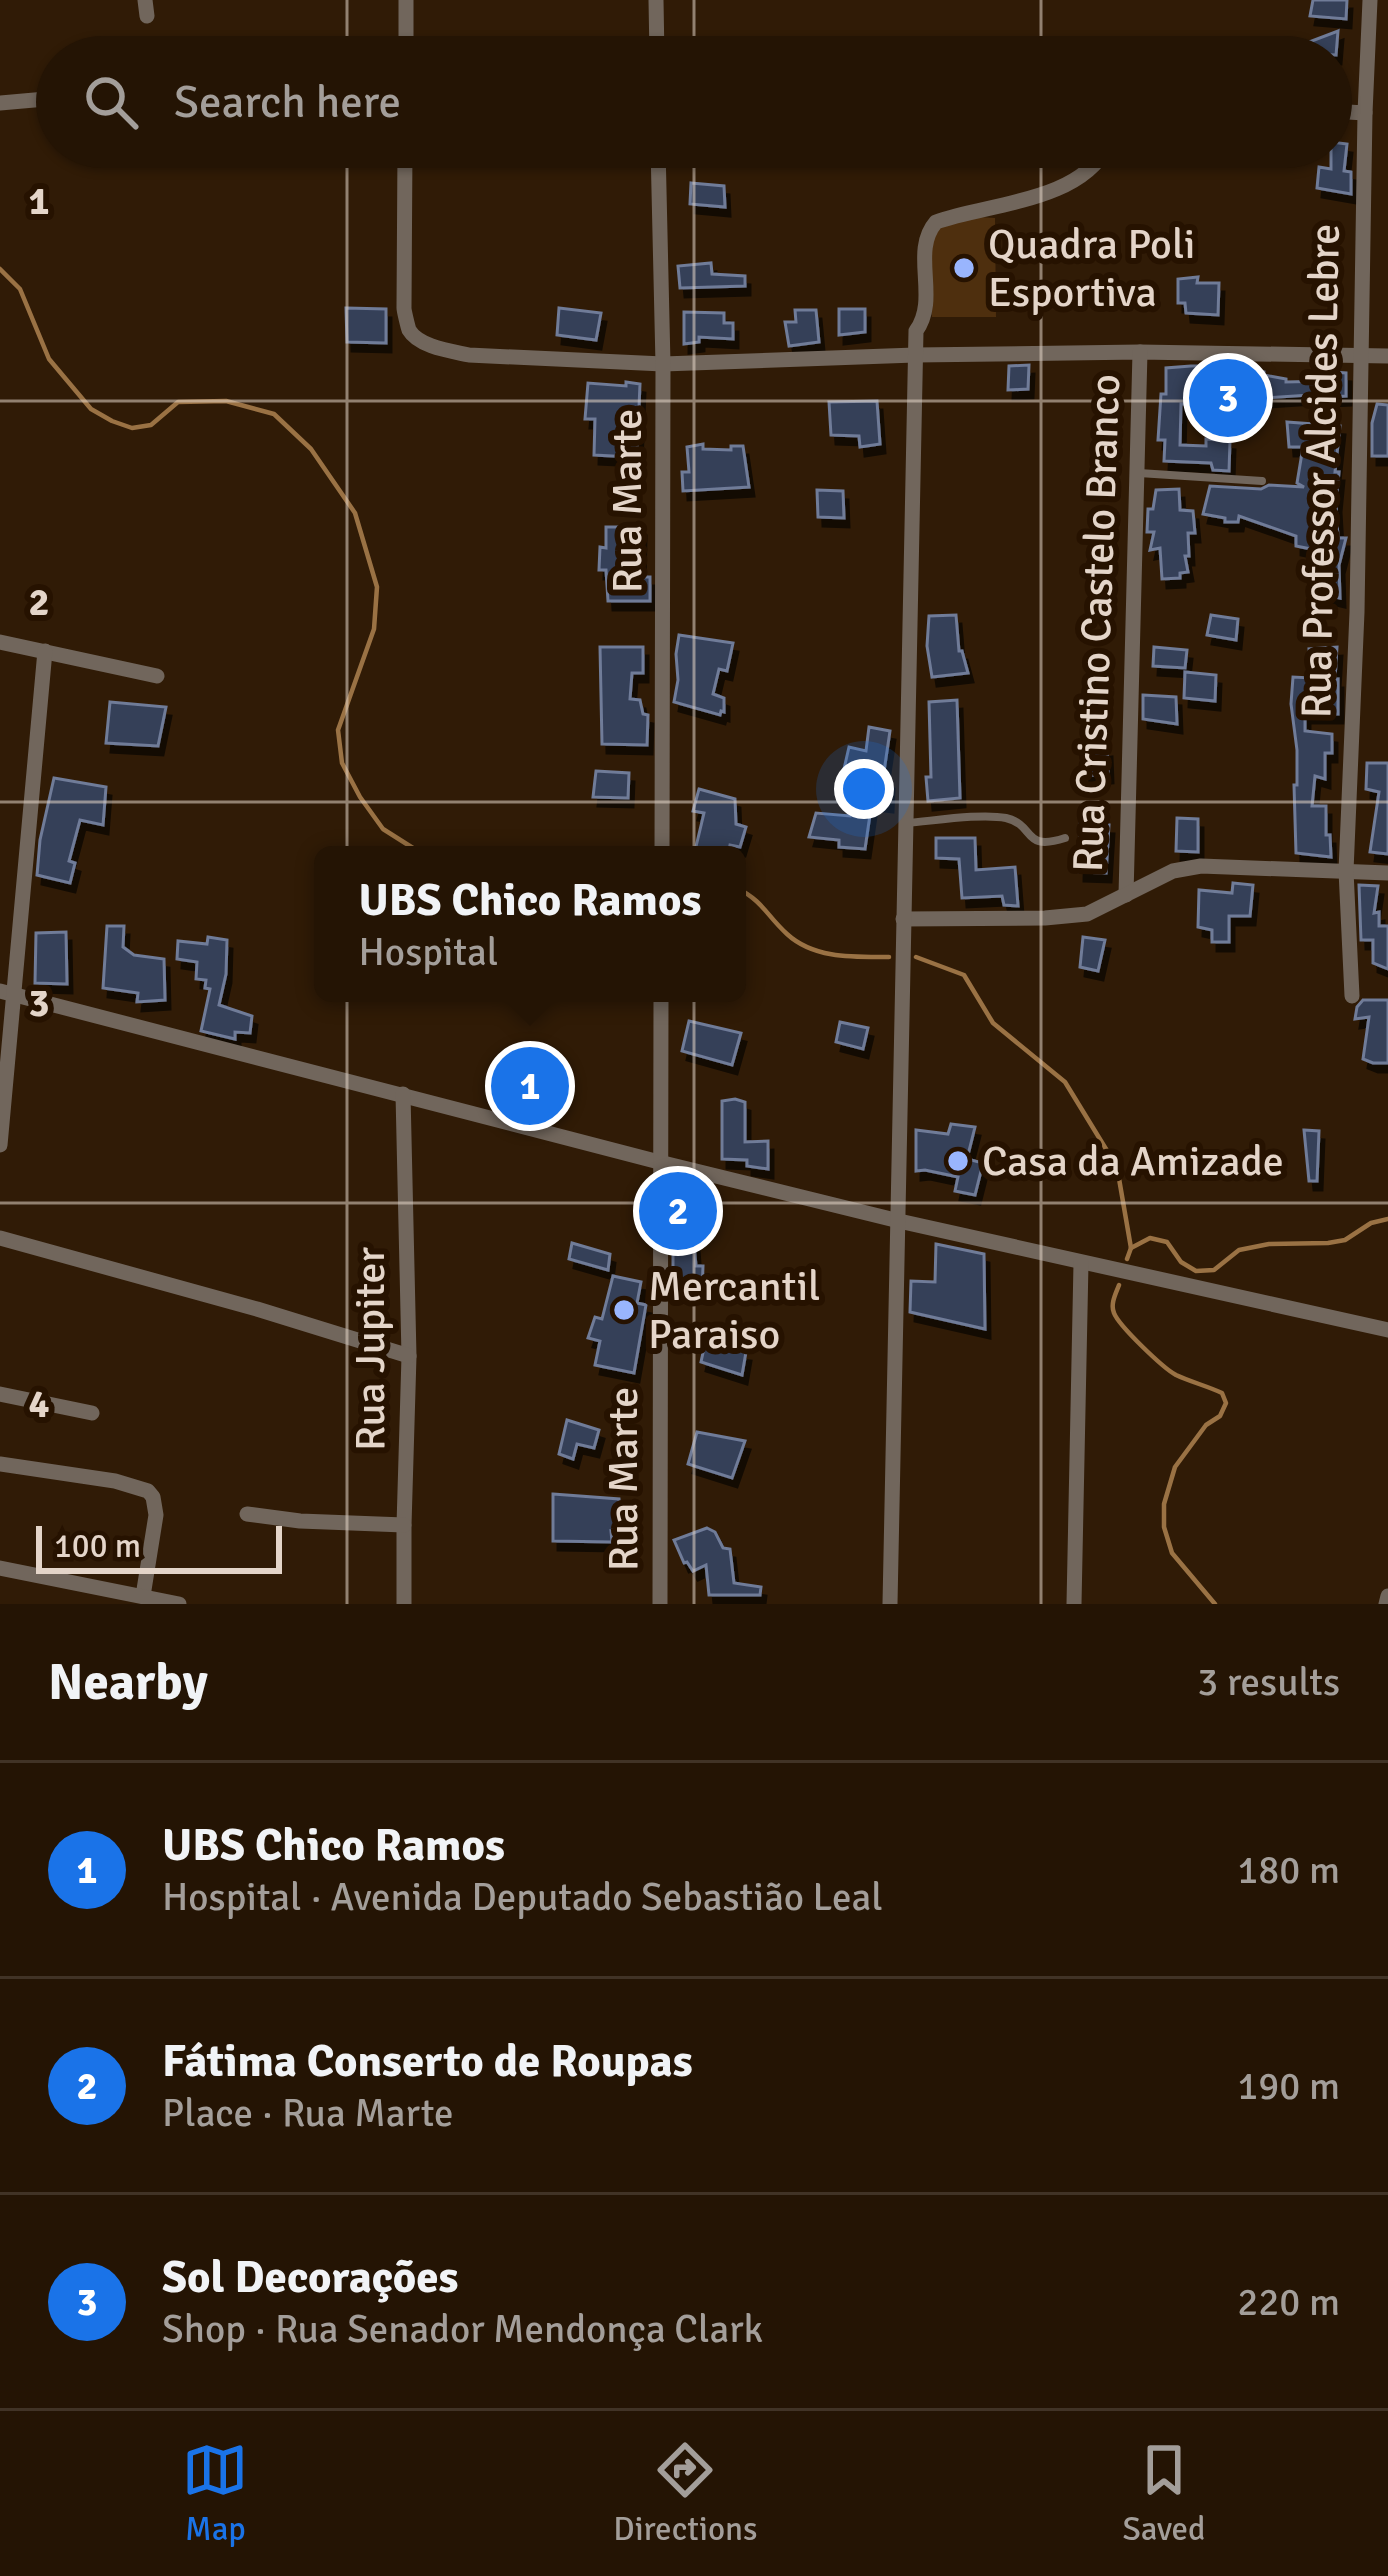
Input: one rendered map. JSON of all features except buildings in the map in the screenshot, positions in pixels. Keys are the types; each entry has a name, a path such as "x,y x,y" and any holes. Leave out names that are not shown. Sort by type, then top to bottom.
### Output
{"street":[{"path":"406,0 406,36"},
{"path":"656,0 657,36"},
{"name":"Rua Professor Alcides Lebre","path":"1352,996 1346,871 1358,612 1364,113 1370,0"},
{"path":"0,103 36,100"},
{"path":"1352,112 1364,113"},
{"path":"405,168 404,308 409,329 417,338 469,356 662,364 1140,352 1388,356"},
{"name":"Rua Marte","path":"658,168 662,846"},
{"path":"890,1604 915,355 916,331 926,312 927,235 936,222 1061,188 1092,168"},
{"name":"Rua Cristino Castelo Branco","path":"1126,895 1140,352"},
{"path":"0,641 157,676"},
{"path":"0,1145 7,992 45,651"},
{"path":"903,919 1087,914 1174,871 1201,866 1388,873"},
{"path":"7,992 899,1221 1388,1330"},
{"name":"Rua Marte","path":"660,1604 661,1002"},
{"name":"Rua Jupiter","path":"403,1094 409,1356 404,1604"},
{"path":"0,1238 409,1356"},
{"path":"1074,1604 1081,1263"},
{"path":"0,1394 92,1412"},
{"path":"0,1464 115,1481 148,1491 154,1497 156,1515 142,1596"},
{"path":"247,1514 404,1525"},
{"path":"0,1568 179,1604"}],"lane":[{"path":"1138,473 1262,481"},
{"path":"905,823 1002,817 1018,823 1032,840 1050,843 1065,838"}],"shaded area":[{"name":"Quadra Poli Esportiva","path":"932,218 995,218 996,317 932,317"}],"waterway":[{"path":"0,269 20,289 49,359 91,409 132,428 151,425 178,402 226,401 274,414 311,449 355,513 377,587 374,629 338,730 342,763 383,829 410,846"},
{"path":"746,893 787,934 809,948 835,955 889,957"},
{"path":"916,957 964,975 993,1023 1065,1082 1117,1167 1131,1248 1127,1259"},
{"path":"1131,1248 1150,1238 1167,1242 1181,1262 1196,1271 1214,1270 1239,1250 1345,1240 1371,1223 1388,1219"},
{"path":"1119,1285 1113,1310 1132,1336 1170,1371 1222,1393 1226,1403 1175,1467 1164,1504 1164,1527 1172,1553 1215,1604"}],"place":[{"name":"Quadra Poli Esportiva","path":"964,268"},
{"name":"Sol Decorações","path":"1228,398"},
{"name":"UBS Chico Ramos","path":"530,1086"},
{"name":"Casa da Amizade","path":"958,1161"},
{"name":"Fátima Conserto de Roupas","path":"678,1211"},
{"name":"Mercantil Paraiso","path":"624,1310"}]}
